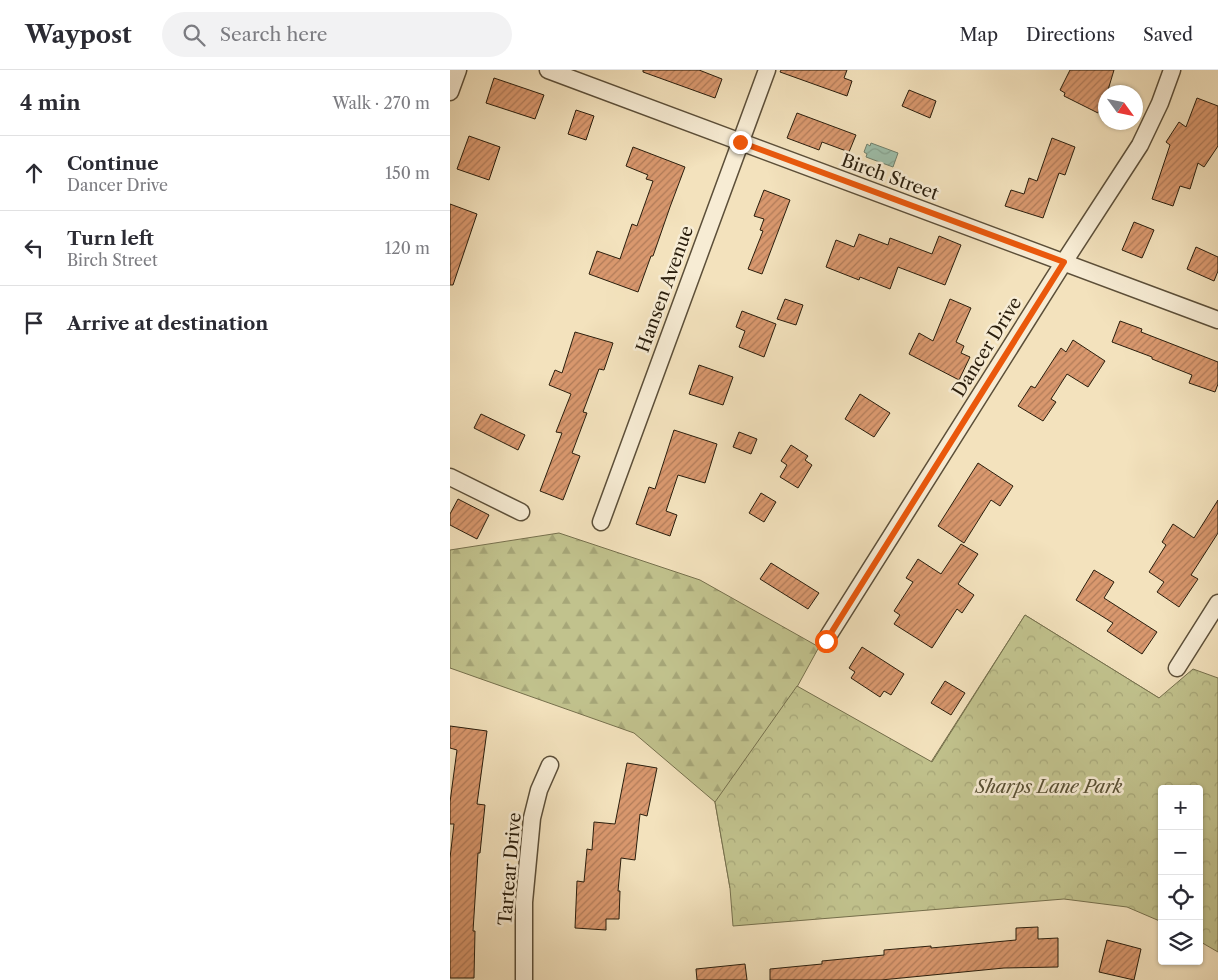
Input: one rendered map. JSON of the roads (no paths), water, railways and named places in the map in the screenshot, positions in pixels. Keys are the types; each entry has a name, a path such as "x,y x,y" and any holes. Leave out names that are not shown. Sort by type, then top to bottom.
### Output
{"street":[{"path":"450,92 458,70"},
{"name":"Birch Street","path":"548,70 1218,320"},
{"name":"Hansen Avenue","path":"601,522 767,70"},
{"name":"Dancer Drive","path":"826,641 1064,262 1140,145 1160,103 1172,70"},
{"path":"450,477 522,512"},
{"path":"1177,668 1218,603"},
{"name":"Tartear Drive","path":"524,980 524,902 532,818 539,790 550,765"}],"water":[{"path":"871,143 898,153 893,167 866,157 867,154 864,152 867,144 870,146"}],"park label":[{"name":"Sharps Lane Park","path":"1049,787"}]}
